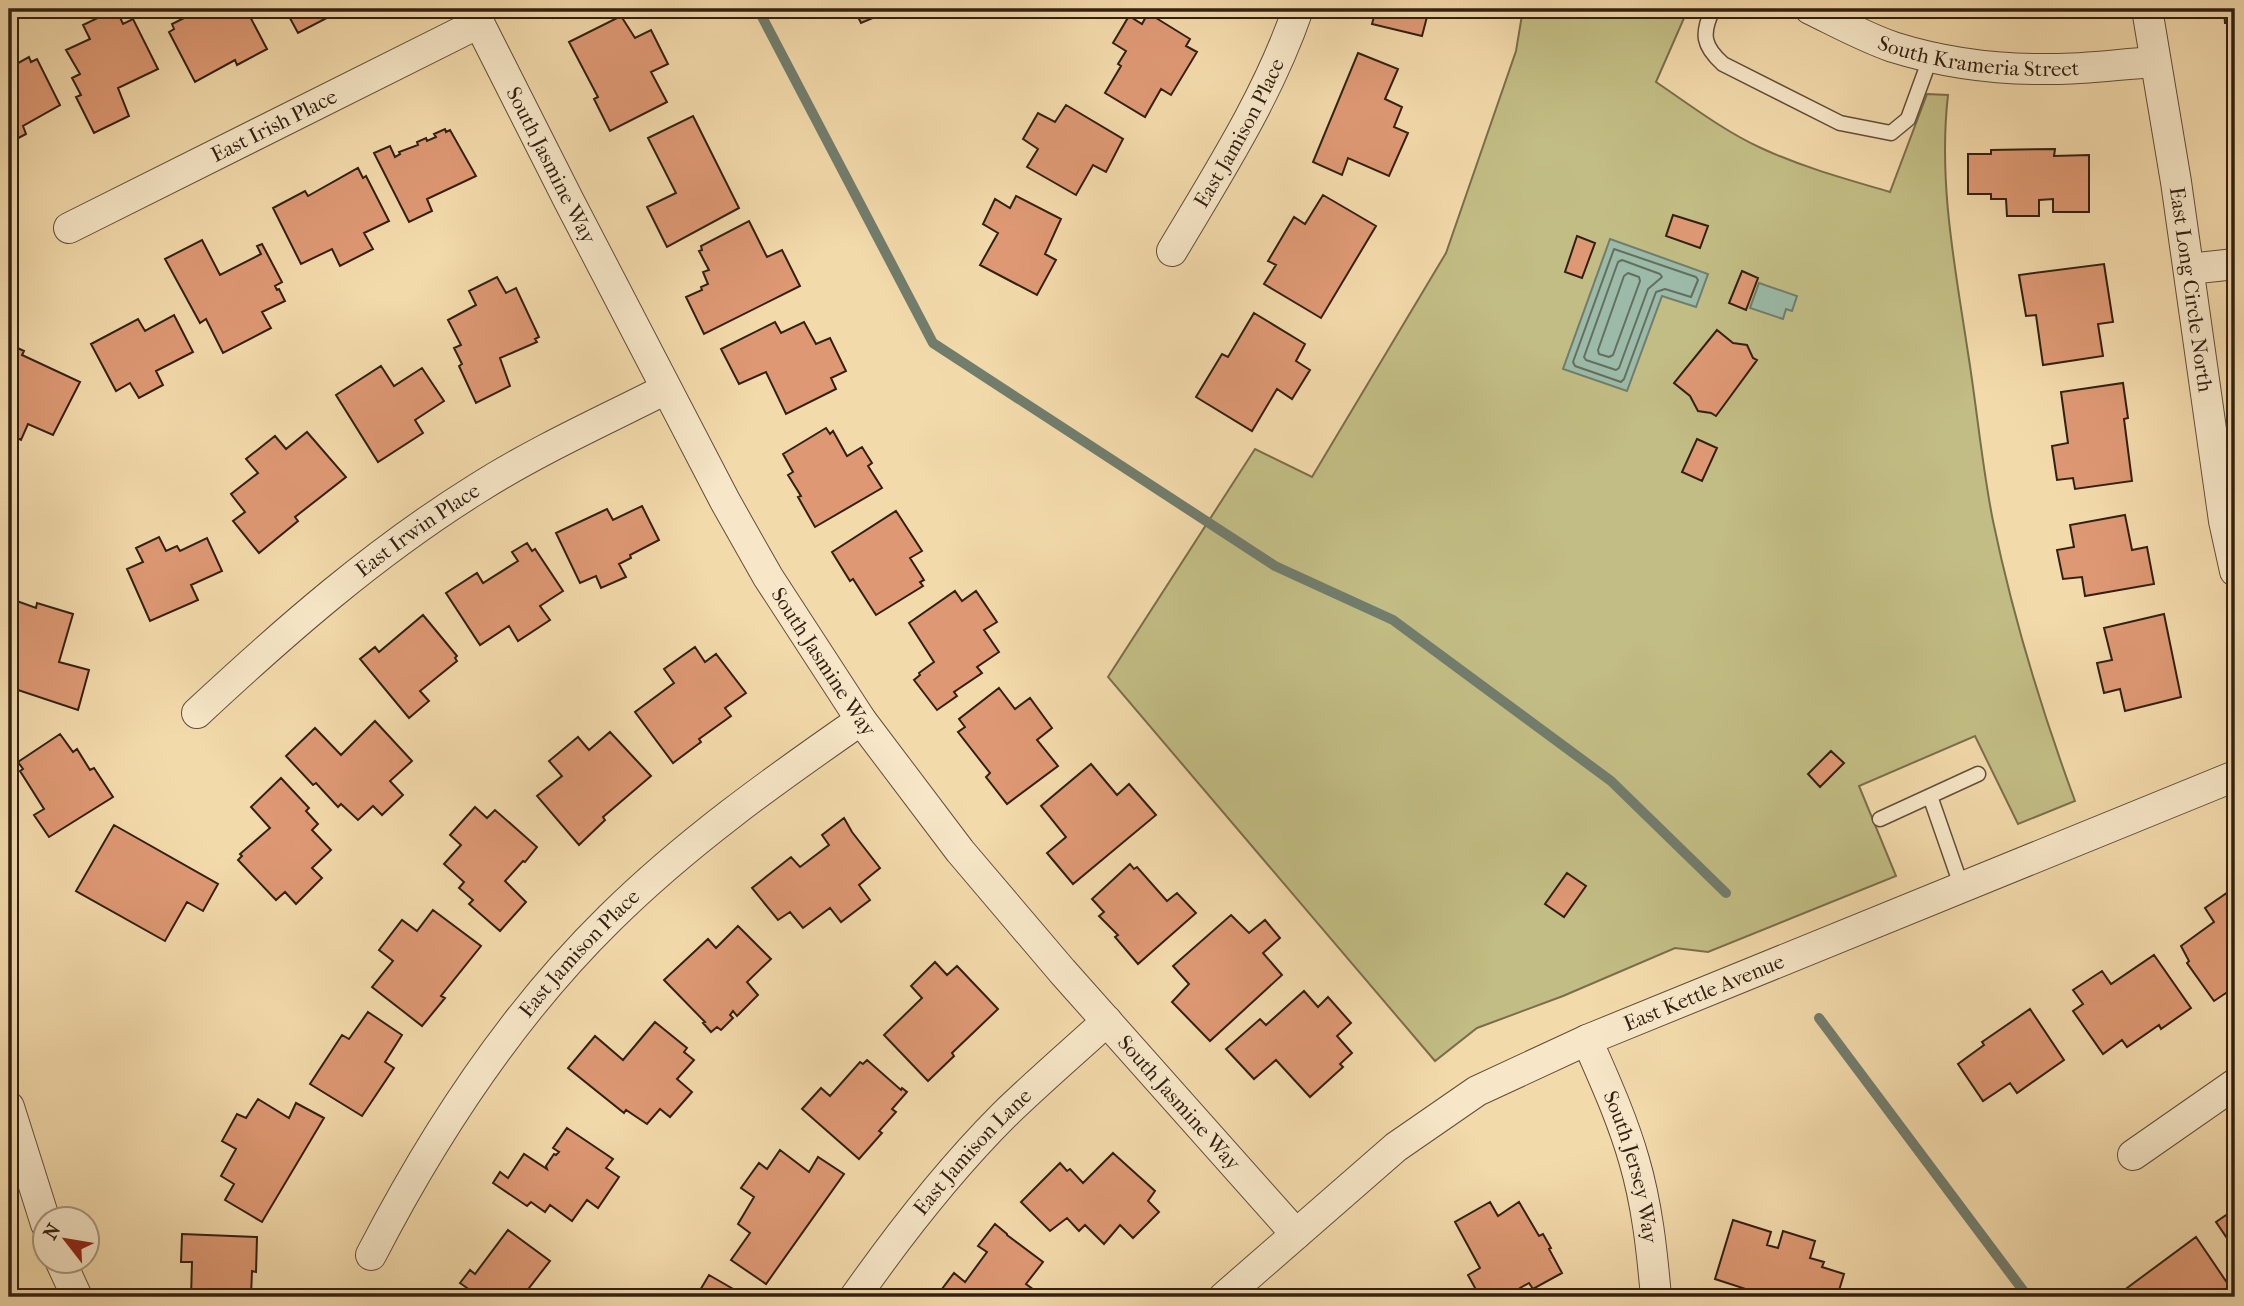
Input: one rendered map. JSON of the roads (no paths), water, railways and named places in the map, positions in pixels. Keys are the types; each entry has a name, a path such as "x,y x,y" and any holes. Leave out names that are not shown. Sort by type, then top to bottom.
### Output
{"street":[{"name":"East Jamison Place","path":"1172,251 1240,138 1283,51 1298,9"},
{"name":"South Krameria Street","path":"1810,9 1892,46 1992,67 2053,69 2155,62"},
{"name":"East Long Circle North","path":"2147,9 2189,269 2224,522 2235,571"},
{"name":"East Irish Place","path":"69,228 476,16"},
{"name":"South Jasmine Way","path":"476,16 725,501 768,577 861,720 960,851 1296,1234"},
{"path":"2189,269 2235,264"},
{"name":"East Irwin Place","path":"197,713 335,589 428,520 529,458 666,389"},
{"name":"East Jamison Place","path":"371,1255 398,1202 444,1126 487,1064 561,970 610,918 662,870 780,777 861,720"},
{"name":"East Kettle Avenue","path":"1224,1297 1396,1147 1477,1091 1587,1040 2235,776"},
{"name":"East Jamison Lane","path":"855,1297 891,1244 964,1157 1004,1115 1107,1021"},
{"name":"South Jersey Way","path":"1587,1040 1622,1122 1635,1161 1651,1244 1656,1297"},
{"path":"2133,1155 2235,1084"},
{"path":"9,1107 40,1204"},
{"path":"66,1274 77,1297"}],"lane":[{"path":"1713,9 1705,33 1709,51 1723,64 1840,122 1862,128 1891,133 1908,119 1931,56"},
{"path":"1880,819 1978,774"},
{"path":"1930,796 1962,888"}],"water":[{"path":"1610,239 1708,274 1696,307 1662,296 1627,391 1563,369"},
{"path":"1759,283 1797,296 1792,311 1786,309 1783,319 1750,308"}],"waterway":[{"path":"758,9 933,343 1275,566 1393,620 1611,781 1726,893"},
{"path":"1819,1018 2028,1297"}]}
